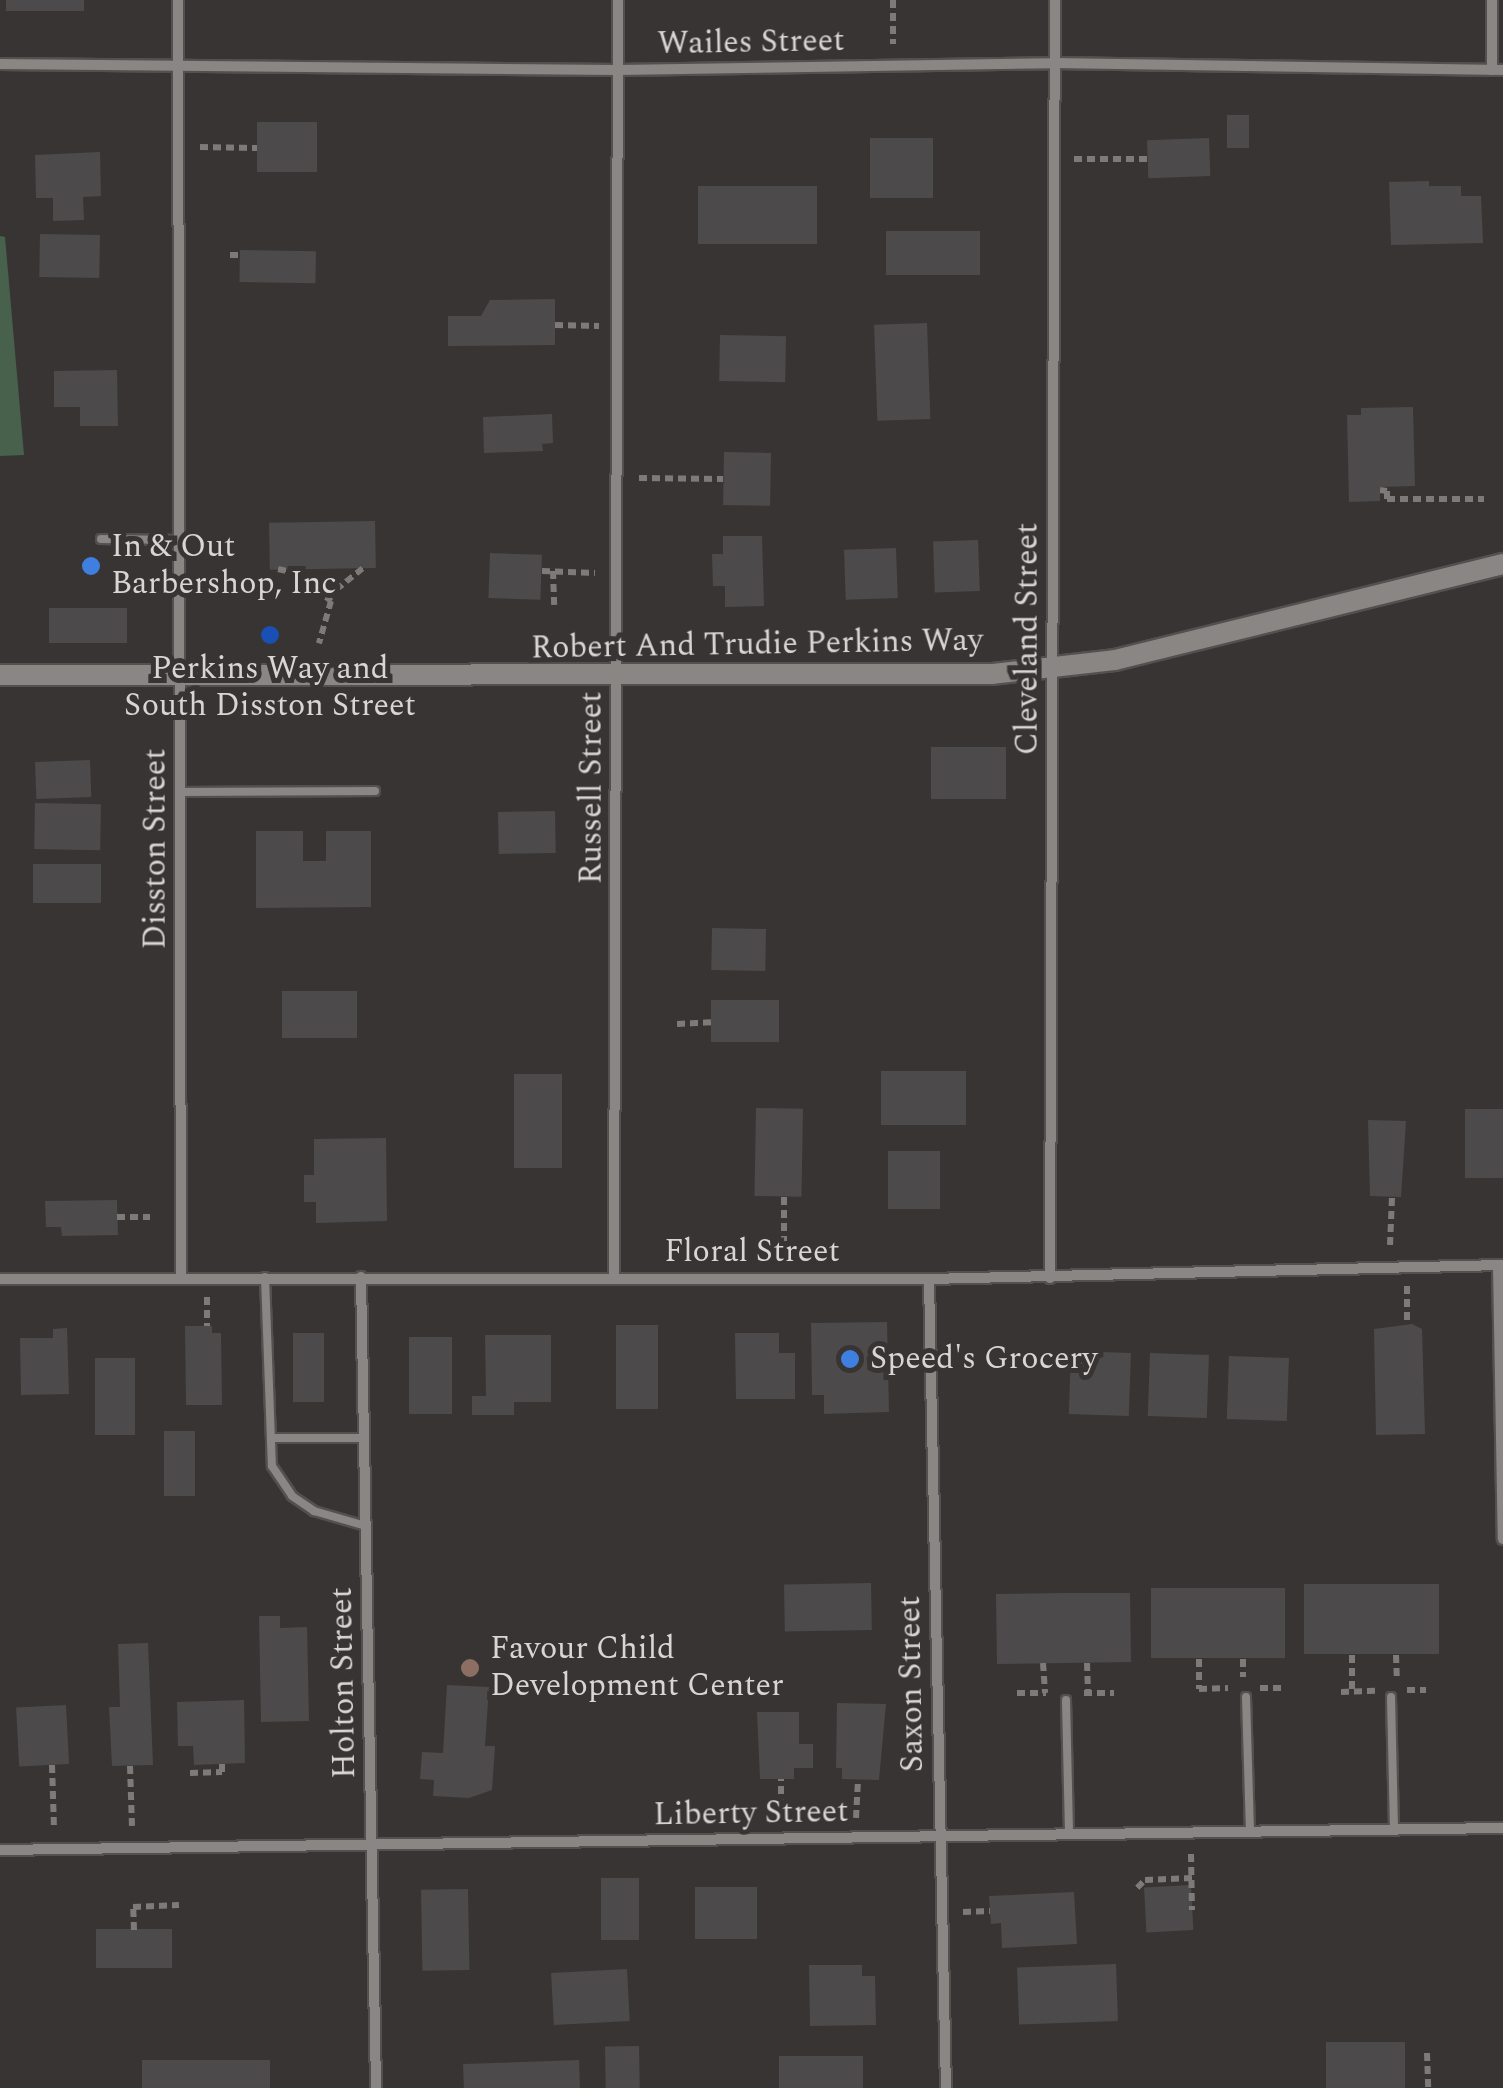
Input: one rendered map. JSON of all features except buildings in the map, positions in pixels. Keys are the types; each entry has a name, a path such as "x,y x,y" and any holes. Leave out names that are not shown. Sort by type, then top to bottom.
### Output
{"street":[{"name":"Disston Street","path":"178,0 181,1278"},
{"name":"Russell Street","path":"614,1277 618,0"},
{"name":"Cleveland Street","path":"1050,1278 1055,0"},
{"path":"1492,0 1498,70"},
{"name":"Wailes Street","path":"0,64 618,70 1054,63 1498,70"},
{"name":"Robert And Trudie Perkins Way","path":"0,675 618,677 1053,668 1115,660 1503,564"},
{"path":"1501,1265 1503,1539"},
{"name":"Floral Street","path":"0,1279 1050,1278 1501,1265"},
{"name":"Holton Street","path":"362,1277 376,2088"},
{"name":"Saxon Street","path":"929,1279 946,2088"},
{"name":"Liberty Street","path":"0,1850 1503,1828"}],"lane":[{"path":"100,539 181,540"},
{"path":"181,792 375,792"},
{"path":"266,1277 272,1466 292,1496 314,1511 366,1526"},
{"path":"271,1438 364,1438"},
{"path":"1394,1694 1394,1830"},
{"path":"1246,1698 1250,1832"},
{"path":"1066,1700 1069,1835"}],"path":[{"path":"893,0 894,66"},
{"path":"179,146 257,148"},
{"path":"1054,159 1148,159"},
{"path":"230,255 240,255"},
{"path":"556,326 618,326"},
{"path":"618,478 724,479"},
{"path":"1380,490 1387,491 1387,499 1484,499"},
{"path":"325,598 363,568"},
{"path":"278,569 295,574 331,600 319,643"},
{"path":"542,570 618,574"},
{"path":"554,571 554,605"},
{"path":"678,1024 711,1022"},
{"path":"784,1197 784,1245"},
{"path":"1390,1241 1392,1197"},
{"path":"118,1217 150,1217"},
{"path":"1407,1268 1407,1324"},
{"path":"1352,1655 1352,1691"},
{"path":"1394,1694 1396,1655"},
{"path":"1199,1658 1199,1688"},
{"path":"1044,1663 1044,1693"},
{"path":"1088,1663 1088,1693"},
{"path":"190,1773 222,1772 222,1764"},
{"path":"52,1765 54,1850"},
{"path":"130,1766 133,1848"},
{"path":"780,1807 781,1779"},
{"path":"856,1838 858,1779"},
{"path":"1190,1832 1192,1910"},
{"path":"1138,1888 1144,1880 1192,1878"},
{"path":"134,1930 133,1906 179,1906"},
{"path":"968,1912 990,1911"},
{"path":"1428,2053 1428,2088"}],"green space":[{"path":"0,236 5,237 24,455 0,456"}],"place":[{"name":"In & Out Barbershop, Inc","path":"91,566"},
{"name":"Perkins Way and South Disston Street","path":"270,635"},
{"name":"Speed's Grocery","path":"850,1359"},
{"name":"Favour Child Development Center","path":"470,1668"}]}
